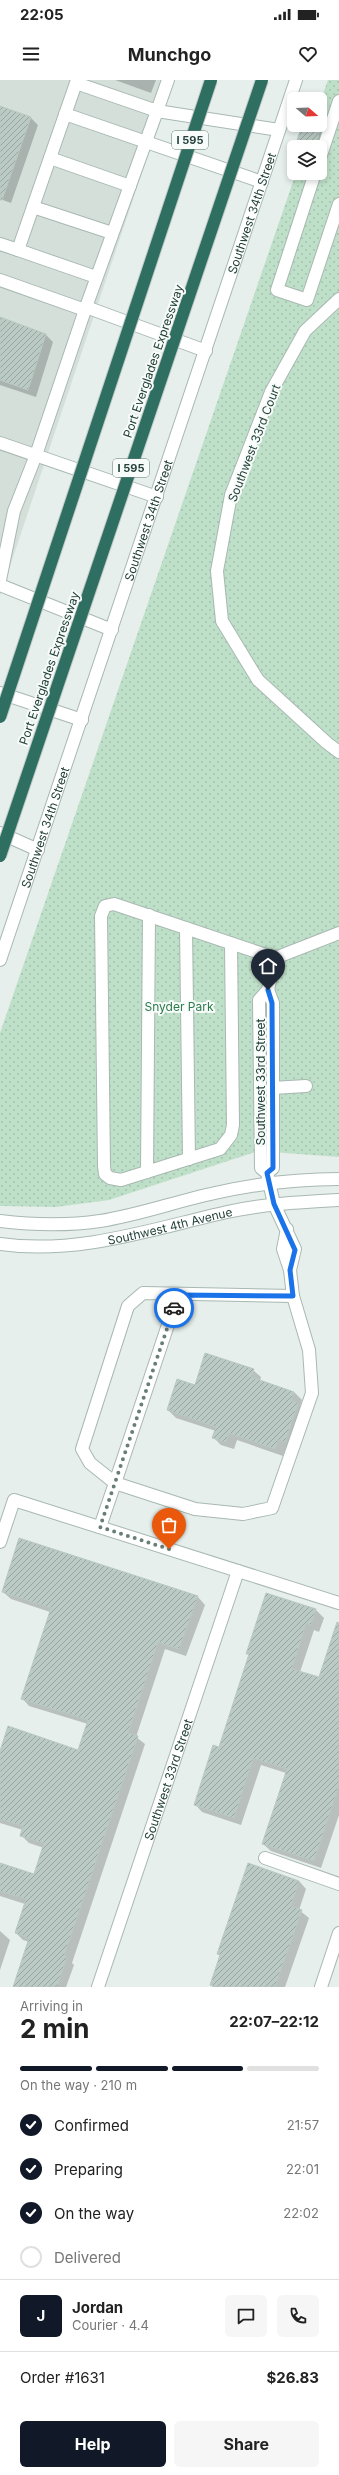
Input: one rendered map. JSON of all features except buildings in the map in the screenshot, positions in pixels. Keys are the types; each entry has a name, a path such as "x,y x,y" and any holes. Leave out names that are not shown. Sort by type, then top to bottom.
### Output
{"highway":[{"name":"I 595","path":"0,717 211,80"},
{"name":"Port Everglades Expressway","path":"0,856 262,80"}],"street":[{"path":"0,580 14,511 36,455 85,308 168,80"},
{"name":"Southwest 34th Street","path":"0,960 82,720 296,80"},
{"path":"18,250 76,84 157,111 279,130"},
{"path":"326,140 339,101"},
{"path":"65,114 262,182"},
{"path":"50,158 130,186"},
{"path":"313,180 276,290 307,300 339,204"},
{"path":"33,207 112,233"},
{"path":"0,244 96,277"},
{"path":"0,280 85,308 206,351"},
{"name":"Southwest 33rd Court","path":"339,299 305,331 271,392 231,495 217,571 222,621 258,680 327,743 339,752"},
{"path":"0,443 157,497"},
{"path":"0,585 112,630"},
{"path":"0,693 82,720"},
{"path":"0,833 38,850"},
{"path":"231,943 233,1125 231,1135 220,1149 120,1180 110,1178 105,1174 102,911 109,904 150,915 275,958 339,933"},
{"path":"147,1172 150,915"},
{"path":"186,928 189,1159"},
{"name":"Southwest 33rd Street","path":"269,1179 273,1168 272,1003 268,990 275,958"},
{"name":"Southwest 33rd Street","path":"268,990 259,1000 261,1168 269,1179 274,1204 287,1229 283,1249 290,1270 293,1296"},
{"path":"272,1088 306,1086"},
{"name":"Southwest 4th Avenue","path":"0,1221 29,1224 66,1224 101,1220 269,1179 339,1179"},
{"name":"Southwest 4th Avenue","path":"0,1244 53,1247 104,1242 228,1212 274,1204 339,1200"},
{"path":"142,1293 178,1295 293,1296 309,1350 312,1393 272,1508 243,1514 195,1509 115,1483 90,1463 82,1449 109,1361 128,1306 142,1293"},
{"path":"100,1527 178,1295"},
{"path":"0,1542 4,1518 14,1500 339,1604"},
{"name":"Southwest 33rd Street","path":"98,1987 238,1572"},
{"path":"265,1858 339,1884"},
{"path":"321,1987 339,1934"}],"shaded area":[{"path":"0,80 173,80 0,596"}],"green space":[{"name":"Snyder Park","path":"328,80 339,80 339,1157 258,1151 109,1200 56,1207 0,1206 0,1033 294,180 327,180 327,140 310,140 315,132 327,132 327,92 324,92"}],"way so far":[{"path":"169,1549 100,1527 174,1308"}],"route":[{"path":"174,1308 178,1295 293,1296 290,1270 295,1250 287,1229 274,1204 267,1173 273,1168 272,1003 268,990"}]}
